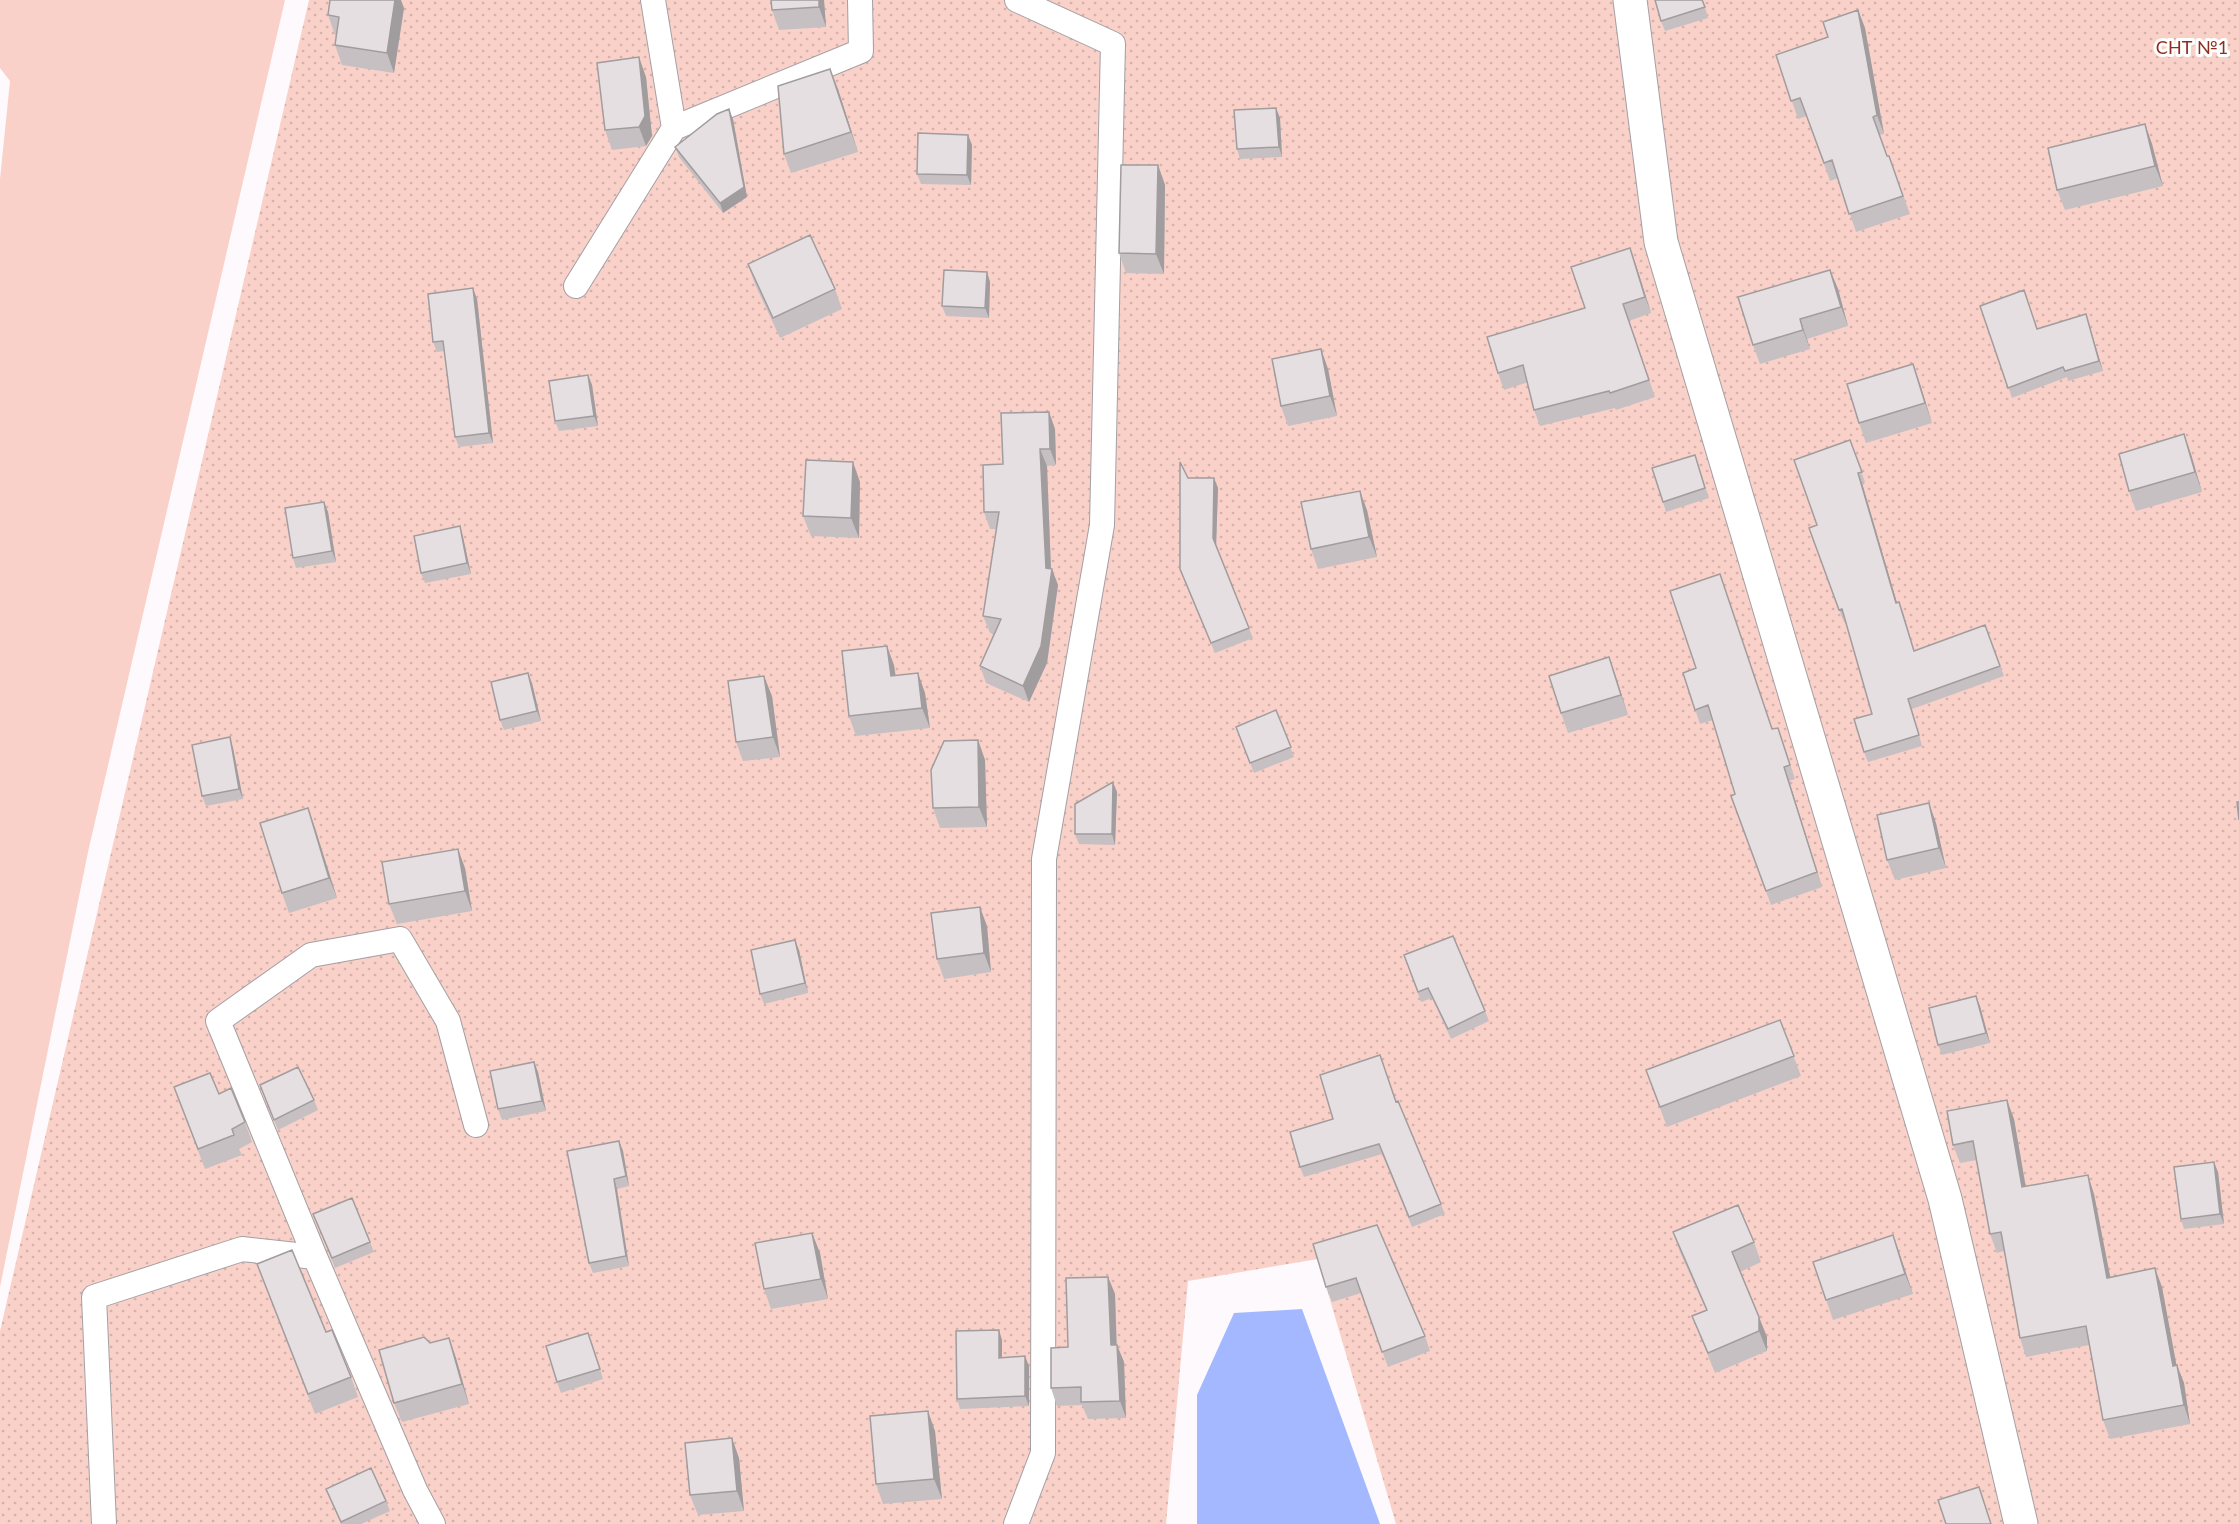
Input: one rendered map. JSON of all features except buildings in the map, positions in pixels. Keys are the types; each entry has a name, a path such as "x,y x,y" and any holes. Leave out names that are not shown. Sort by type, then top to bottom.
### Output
{"street":[{"path":"1630,0 1661,242 1945,1199 2021,1524"}],"lane":[{"path":"653,0 674,128"},
{"path":"576,286 674,128 861,51 860,0"},
{"path":"1016,1524 1043,1453 1044,859 1102,525 1113,44 1017,0"},
{"path":"433,1524 415,1490 315,1257 218,1021 310,955 400,939 447,1021 476,1125"},
{"path":"104,1524 94,1297 242,1249 315,1257"}],"green space":[{"path":"0,0 285,0 88,852 0,1287 0,179 10,81 0,68"},
{"name":"СНТ №1","path":"309,0 2239,0 2239,1524 1396,1524 1318,1259 1188,1281 1166,1524 0,1524 0,1331"}],"water":[{"path":"1302,1309 1380,1524 1197,1524 1197,1395 1234,1313"}]}
